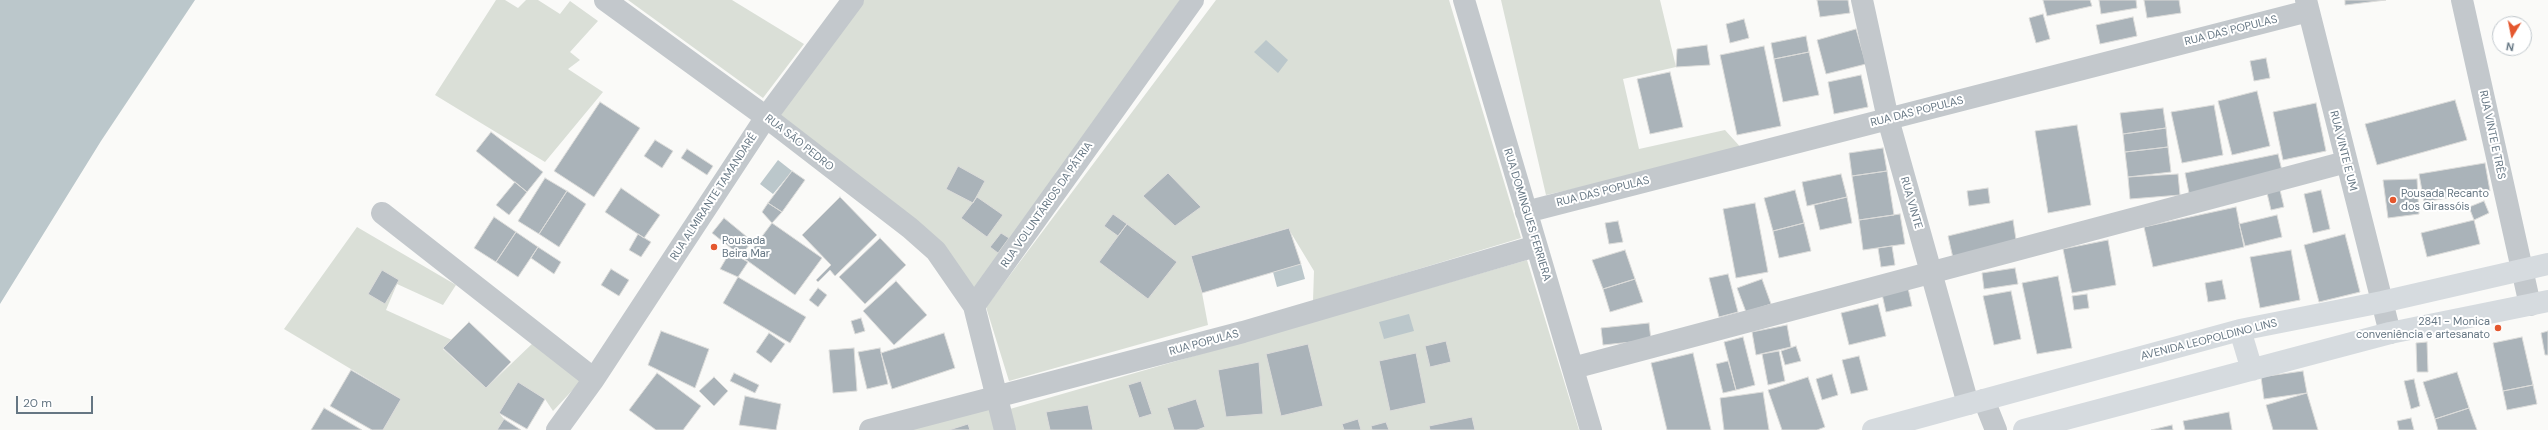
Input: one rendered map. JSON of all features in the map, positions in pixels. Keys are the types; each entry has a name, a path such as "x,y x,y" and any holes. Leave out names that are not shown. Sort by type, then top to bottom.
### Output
{"main road":[{"name":"AVENIDA LEOPOLDINO LINS","path":"1874,430 2240,330 2382,302 2548,264"},
{"path":"2024,430 2390,333 2539,303"},
{"path":"2240,330 2252,370"}],"street":[{"name":"RUA SÃO PEDRO","path":"605,0 766,117 910,228 936,251 974,306"},
{"name":"RUA ALMIRANTE TAMANDARÉ","path":"557,430 594,379 766,117 853,0"},
{"name":"RUA VOLUNTÁRIOS DA PÁTRIA","path":"974,306 1193,0"},
{"name":"RUA DOMINGUES FERRIERA","path":"1464,0 1592,430"},
{"name":"RUA VINTE","path":"1862,0 1888,119 1931,273 1976,402 1996,430"},
{"name":"RUA VINTE E TRÊS","path":"2462,0 2522,270 2539,303"},
{"name":"RUA DAS POPULAS","path":"1526,212 1888,119 2307,6"},
{"name":"RUA VINTE E UM","path":"2307,6 2390,333"},
{"path":"1573,368 2346,162"},
{"path":"382,213 594,379"},
{"name":"RUA POPULAS","path":"870,430 997,398 1243,332 1536,246"},
{"path":"974,306 1005,430"}],"shaded area":[{"path":"0,0 195,0 101,141 0,304"},
{"path":"496,0 505,0 518,8 526,0 538,0 560,14 570,1 598,21 570,52 580,60 568,69 603,92 545,162 435,95"},
{"path":"628,0 732,0 804,44 763,98"},
{"path":"863,0 1180,0 973,295 777,117"},
{"path":"1216,0 1449,0 1521,238 1313,301 1314,271 1288,228 1191,256 1202,293 1208,325 1009,381 986,307"},
{"path":"1501,0 1660,0 1676,67 1623,79 1639,149 1725,130 1744,151 1546,195"},
{"path":"1266,40 1288,60 1278,73 1254,52"},
{"path":"778,160 792,171 773,194 760,184"},
{"path":"357,227 456,285 443,305 397,284 386,310 452,340 443,349 486,388 534,342 584,378 553,411 545,399 518,383 499,413 504,419 497,430 383,430 401,399 284,329"},
{"path":"1527,260 1579,430 1016,430 1010,409"},
{"path":"1301,264 1305,279 1277,287 1273,272"},
{"path":"1409,314 1414,331 1384,339 1379,322"},
{"path":"989,408 995,430 901,430"}],"building":[{"path":"1817,0 1848,0 1850,13 1820,17"},
{"path":"2043,0 2090,0 2092,6 2047,16"},
{"path":"2099,0 2136,0 2137,8 2101,14"},
{"path":"2144,0 2179,0 2181,13 2147,18"},
{"path":"2345,0 2386,0 2345,5"},
{"path":"2043,14 2050,39 2036,43 2029,18"},
{"path":"2133,17 2137,36 2100,44 2096,25"},
{"path":"1744,19 1749,38 1730,43 1726,24"},
{"path":"1856,29 1866,64 1826,74 1817,40"},
{"path":"1806,36 1809,52 1774,59 1771,43"},
{"path":"1707,45 1710,65 1676,67 1677,49"},
{"path":"1764,46 1781,126 1737,135 1720,55"},
{"path":"1809,52 1819,95 1783,102 1774,59"},
{"path":"2266,58 2270,78 2254,81 2250,61"},
{"path":"1670,72 1683,127 1650,134 1637,79"},
{"path":"1861,75 1868,107 1834,114 1828,82"},
{"path":"2257,91 2270,146 2232,155 2218,101"},
{"path":"2455,100 2467,140 2377,165 2365,124"},
{"path":"600,102 640,128 594,197 554,171"},
{"path":"2316,103 2326,151 2283,160 2273,112"},
{"path":"2214,105 2223,155 2182,163 2171,112"},
{"path":"2163,108 2166,128 2123,134 2120,113"},
{"path":"2077,125 2091,205 2048,213 2035,131"},
{"path":"2166,128 2168,147 2125,152 2123,134"},
{"path":"491,132 543,172 527,192 476,151"},
{"path":"655,140 673,151 662,168 644,156"},
{"path":"2168,147 2171,172 2128,177 2125,152"},
{"path":"1883,148 1887,171 1852,176 1849,153"},
{"path":"687,149 713,166 707,175 681,158"},
{"path":"2278,154 2283,175 2190,198 2185,173"},
{"path":"2485,163 2490,191 2424,202 2419,174"},
{"path":"958,166 985,181 973,203 946,189"},
{"path":"792,171 805,180 782,212 768,203"},
{"path":"1887,171 1894,215 1859,220 1852,176"},
{"path":"1168,173 1201,207 1175,226 1143,196"},
{"path":"1841,174 1847,197 1807,206 1802,182"},
{"path":"2178,174 2180,195 2130,199 2128,177"},
{"path":"545,178 567,191 539,234 518,221"},
{"path":"2417,179 2419,214 2388,218 2383,180"},
{"path":"515,182 527,192 509,215 496,205"},
{"path":"621,188 660,215 644,238 605,212"},
{"path":"1988,188 1990,203 1969,206 1967,191"},
{"path":"1795,190 1804,223 1773,231 1764,198"},
{"path":"2280,190 2284,207 2271,210 2267,193"},
{"path":"2321,190 2330,229 2313,233 2304,194"},
{"path":"567,191 586,204 559,247 539,234"},
{"path":"840,197 877,235 835,276 830,270 818,282 816,280 831,265 802,235"},
{"path":"977,197 1003,215 987,237 961,218"},
{"path":"1847,197 1852,223 1820,230 1814,205"},
{"path":"2484,201 2489,213 2474,220 2469,207"},
{"path":"768,203 782,212 772,223 762,212"},
{"path":"1755,203 1768,272 1736,278 1723,209"},
{"path":"2236,207 2244,247 2153,267 2144,227"},
{"path":"1113,214 1127,224 1118,236 1104,226"},
{"path":"1900,214 1905,244 1863,250 1859,220"},
{"path":"2277,215 2282,237 2245,246 2239,224"},
{"path":"494,217 516,232 496,262 474,248"},
{"path":"724,218 752,241 741,256 712,233"},
{"path":"2013,220 2017,246 1953,258 1948,236"},
{"path":"2474,220 2480,244 2427,257 2421,233"},
{"path":"1618,221 1623,242 1609,244 1605,223"},
{"path":"772,223 822,258 795,295 745,259"},
{"path":"1804,223 1811,251 1779,258 1773,231"},
{"path":"1127,224 1177,262 1148,299 1099,262"},
{"path":"1289,228 1301,264 1202,293 1191,256"},
{"path":"516,232 538,247 518,277 496,262"},
{"path":"1001,233 1009,238 998,253 990,247"},
{"path":"638,234 651,242 641,257 629,250"},
{"path":"2345,234 2360,292 2319,302 2304,245"},
{"path":"880,238 906,265 865,304 839,277"},
{"path":"2108,240 2116,285 2072,293 2063,249"},
{"path":"1892,246 1895,265 1881,267 1878,248"},
{"path":"538,247 561,262 554,274 531,258"},
{"path":"1625,250 1635,279 1603,289 1592,260"},
{"path":"2291,250 2300,300 2260,308 2250,257"},
{"path":"730,252 748,262 738,277 720,269"},
{"path":"2015,268 2018,284 1984,289 1982,273"},
{"path":"611,269 629,280 619,296 601,285"},
{"path":"382,270 399,280 385,304 368,294"},
{"path":"1728,274 1738,312 1719,317 1709,278"},
{"path":"2058,276 2072,348 2037,354 2022,283"},
{"path":"738,277 806,317 790,343 723,303"},
{"path":"1635,279 1643,302 1610,312 1603,289"},
{"path":"1762,279 1771,304 1746,312 1737,288"},
{"path":"2222,280 2226,299 2208,302 2205,283"},
{"path":"896,281 927,315 894,345 863,311"},
{"path":"818,288 827,295 818,307 809,300"},
{"path":"1908,288 1912,306 1886,312 1882,294"},
{"path":"2011,291 2021,339 1994,345 1983,296"},
{"path":"2087,294 2089,308 2074,310 2072,296"},
{"path":"1878,304 1886,336 1849,345 1841,313"},
{"path":"861,318 865,331 855,334 851,321"},
{"path":"469,322 511,362 486,388 443,348"},
{"path":"1649,323 1651,340 1603,345 1601,328"},
{"path":"1787,325 1791,347 1756,355 1752,332"},
{"path":"661,331 709,349 695,388 648,365"},
{"path":"2548,331 2548,355 2545,355 2541,333"},
{"path":"769,333 785,344 771,363 756,352"},
{"path":"944,333 955,368 892,389 881,353"},
{"path":"1743,337 1755,385 1736,390 1724,342"},
{"path":"2522,337 2533,385 2503,391 2493,343"},
{"path":"1446,341 1451,362 1430,367 1425,346"},
{"path":"2427,342 2428,372 2417,372 2416,343"},
{"path":"1308,344 1323,406 1281,416 1266,354"},
{"path":"1796,346 1801,361 1785,365 1781,351"},
{"path":"854,348 857,391 833,393 829,350"},
{"path":"880,348 888,384 867,389 858,352"},
{"path":"1779,351 1785,381 1768,385 1762,354"},
{"path":"1416,353 1426,403 1390,411 1379,361"},
{"path":"1693,353 1711,430 1667,430 1651,363"},
{"path":"1859,356 1868,390 1851,394 1842,360"},
{"path":"1728,361 1736,390 1723,393 1716,364"},
{"path":"1259,362 1263,414 1226,417 1218,370"},
{"path":"351,370 401,399 383,430 372,430 330,406"},
{"path":"2303,371 2307,393 2264,399 2261,377"},
{"path":"2457,372 2469,408 2435,419 2423,382"},
{"path":"657,373 701,406 683,430 656,430 629,410"},
{"path":"734,373 759,385 755,393 730,381"},
{"path":"1832,374 1838,395 1822,400 1816,379"},
{"path":"714,377 728,391 714,406 699,391"},
{"path":"1808,377 1825,427 1817,430 1782,430 1768,390"},
{"path":"2414,379 2420,406 2411,409 2404,381"},
{"path":"1141,381 1152,414 1139,418 1128,385"},
{"path":"518,382 545,399 527,429 499,413"},
{"path":"2533,385 2537,404 2507,410 2503,391"},
{"path":"1763,392 1769,430 1724,430 1720,398"},
{"path":"2307,393 2318,430 2273,430 2266,405"},
{"path":"745,396 781,404 776,430 739,425"},
{"path":"1196,399 1205,427 1197,430 1174,430 1167,408"},
{"path":"1088,405 1093,430 1050,430 1046,412"},
{"path":"324,408 362,430 311,430"},
{"path":"2469,408 2477,430 2438,430 2435,419"},
{"path":"2229,412 2232,430 2185,430 2183,421"},
{"path":"1472,417 1475,430 1430,430 1429,426"},
{"path":"2411,418 2414,430 2399,430 2397,421"},
{"path":"504,419 521,430 497,430"},
{"path":"1358,419 1361,430 1344,430 1342,424"},
{"path":"1386,422 1389,430 1372,430 1371,426"},
{"path":"968,424 970,430 949,430"},
{"path":"2172,425 2173,430 2151,430"}],"place":[{"name":"Pousada Recanto dos Girassóis","path":"2393,200"},
{"name":"Pousada Beira Mar","path":"714,247"},
{"name":"2841 - Monica conveniência e artesanato","path":"2498,328"}]}
